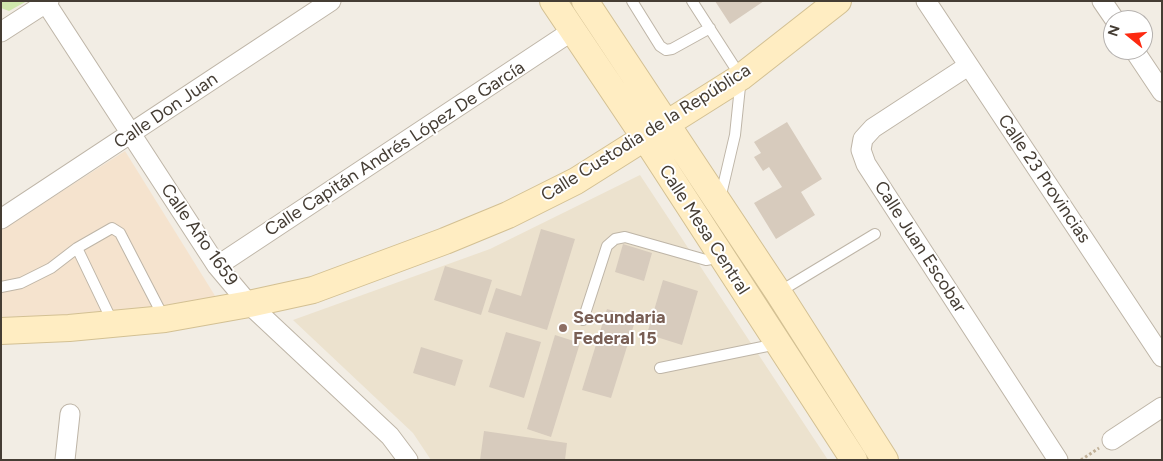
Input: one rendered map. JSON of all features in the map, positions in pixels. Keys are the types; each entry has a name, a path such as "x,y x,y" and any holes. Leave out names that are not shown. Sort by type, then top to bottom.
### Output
{"main road":[{"name":"Calle Mesa Central","path":"553,1 572,32 645,138 854,460"},
{"name":"Calle Mesa Central","path":"584,1 668,124 885,460"},
{"name":"Calle Custodia de la República","path":"1,331 165,319 313,290 508,215 576,181 742,77 838,1"}],"street":[{"name":"Calle Don Juan","path":"1,218 331,1"},
{"name":"Calle 23 Provincias","path":"926,1 1162,357"},
{"name":"Calle Año 1659","path":"47,2 217,266 249,304 390,436 408,460"},
{"path":"1,32 47,2"},
{"name":"Calle Capitán Andrés López De García","path":"217,266 572,32"},
{"path":"1141,60 1162,92"},
{"name":"Calle Juan Escobar","path":"968,66 873,128 863,139 861,150 866,164 1058,460"},
{"path":"1112,440 1162,407"},
{"path":"65,460 70,414"}],"lane":[{"path":"632,1 660,46 666,50 672,49 710,28"},
{"path":"692,1 742,77 735,136 719,202"},
{"path":"1,287 22,283 51,268 77,248 107,229 116,229 165,319"},
{"path":"778,292 875,234"},
{"path":"583,320 607,246 615,239 625,238 706,260 722,257"},
{"path":"77,248 114,324"},
{"path":"660,368 778,344"}],"shaded area":[{"path":"125,151 217,299 72,316 1,317 1,230"},
{"path":"640,175 828,460 431,460 413,433 293,320 490,249"}],"green space":[{"path":"1,1 27,1 9,11 1,8"}],"building":[{"path":"715,1 764,1 730,24"},
{"path":"787,122 822,179 801,192 815,215 776,239 754,203 782,187 769,167 763,171 754,157 761,153 754,142"},
{"path":"541,229 575,239 547,330 488,312 496,288 521,296"},
{"path":"623,244 652,253 644,281 615,272"},
{"path":"445,266 492,280 481,315 434,300"},
{"path":"663,280 698,291 682,345 647,334"},
{"path":"607,309 636,318 611,398 582,390"},
{"path":"506,332 541,342 524,398 489,387"},
{"path":"555,335 580,343 551,437 527,429"},
{"path":"421,347 463,360 455,386 413,373"},
{"path":"484,431 567,443 565,460 480,460"}],"place":[{"name":"Secundaria Federal 15","path":"563,328"}]}
